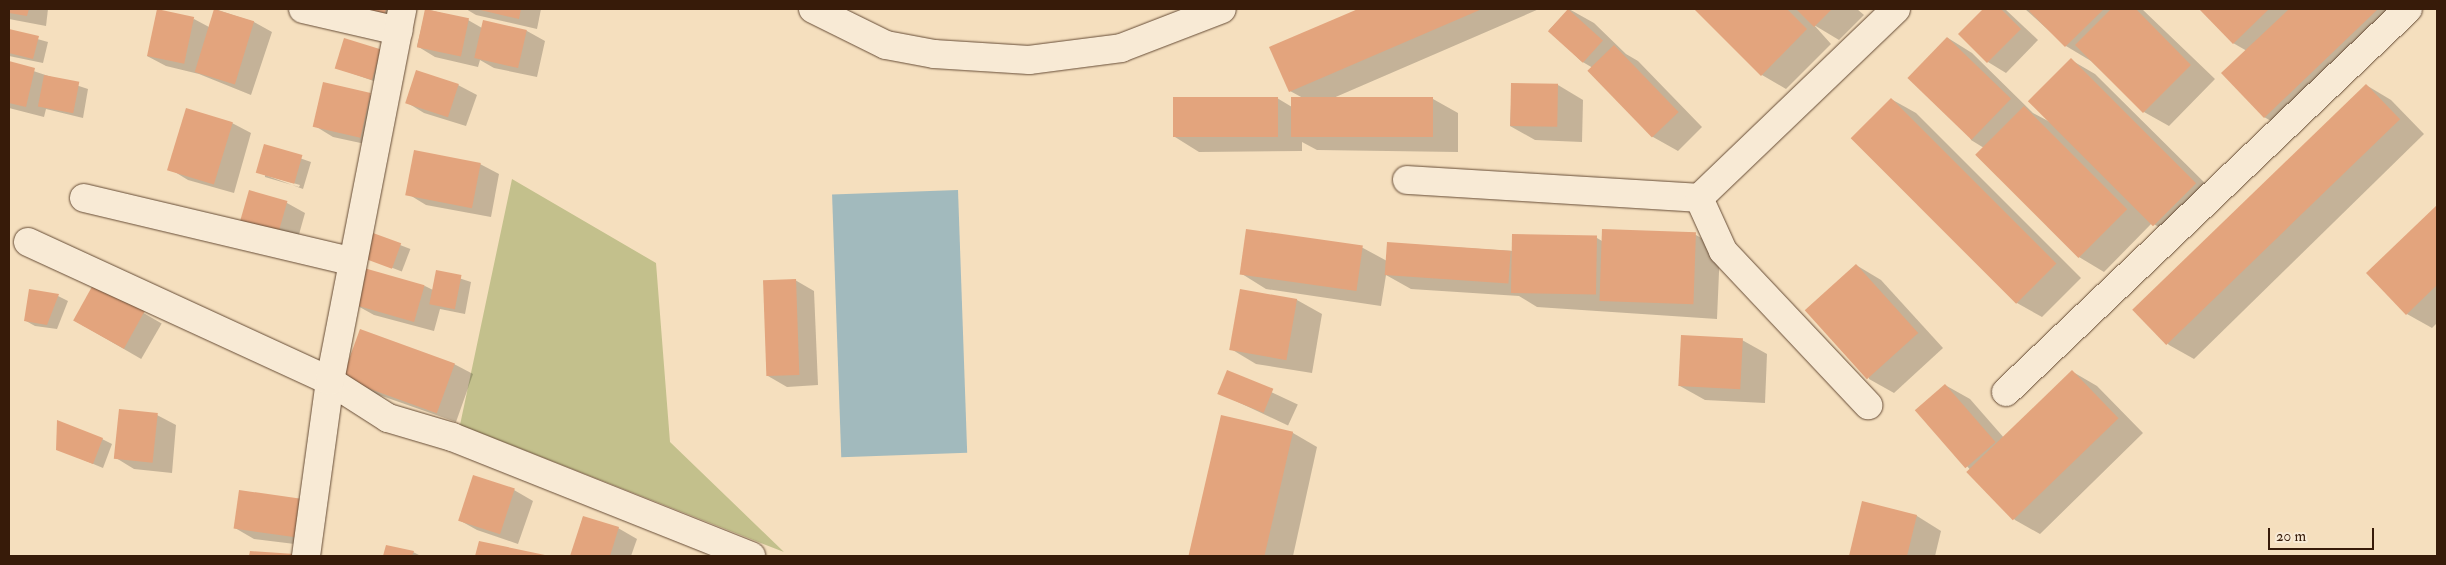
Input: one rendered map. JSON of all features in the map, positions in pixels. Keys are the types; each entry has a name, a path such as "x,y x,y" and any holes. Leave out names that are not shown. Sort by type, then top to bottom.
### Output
{"street":[{"path":"303,9 400,20 330,381 306,556"},
{"path":"814,9 886,45 934,54 1029,60 1121,48 1222,9"},
{"path":"1407,180 1699,198 1896,9"},
{"path":"2006,392 2408,9"},
{"path":"84,198 352,261"},
{"path":"1699,198 1723,251 1868,406"},
{"path":"28,242 330,381 388,418 452,437 751,556"}],"shaded area":[{"path":"512,179 656,263 670,442 784,552 460,425"}],"water":[{"path":"958,190 967,453 841,457 832,194"}],"building":[{"path":"9,9 29,9 27,16 9,13"},
{"path":"157,9 194,17 184,64 147,56"},
{"path":"214,9 254,21 235,84 195,72"},
{"path":"357,9 386,9 384,16"},
{"path":"425,9 469,18 461,57 417,47"},
{"path":"476,9 521,9 519,19"},
{"path":"1358,9 1482,9 1289,92 1269,47"},
{"path":"1568,9 1603,40 1583,63 1548,31"},
{"path":"1694,9 1787,9 1807,29 1761,76"},
{"path":"1796,9 1832,9 1814,27"},
{"path":"1983,9 2001,9 2021,29 1987,63 1958,34"},
{"path":"2032,9 2104,9 2065,47 2029,11"},
{"path":"2111,9 2136,9 2191,65 2143,113 2075,45"},
{"path":"2199,9 2269,9 2233,44"},
{"path":"2289,9 2378,9 2264,118 2221,73"},
{"path":"483,20 527,30 518,68 474,58"},
{"path":"9,29 39,36 33,59 9,53"},
{"path":"1947,37 2011,99 1971,140 1907,78"},
{"path":"344,38 381,49 372,80 335,69"},
{"path":"1614,45 1679,112 1652,138 1587,71"},
{"path":"2071,58 2196,183 2153,226 2028,101"},
{"path":"9,61 35,68 26,107 9,103"},
{"path":"416,70 459,84 448,117 405,103"},
{"path":"44,75 79,82 73,113 38,106"},
{"path":"323,82 371,93 360,138 313,127"},
{"path":"1511,83 1558,84 1557,127 1510,126"},
{"path":"2366,84 2400,119 2166,345 2132,310"},
{"path":"1173,97 1278,97 1278,137 1173,137"},
{"path":"1291,97 1433,97 1433,137 1291,137"},
{"path":"1891,98 2056,263 2016,304 1851,138"},
{"path":"2024,106 2127,209 2078,258 1975,155"},
{"path":"186,108 233,122 214,184 167,170"},
{"path":"264,144 302,155 294,184 256,173"},
{"path":"414,150 481,163 472,208 405,195"},
{"path":"249,190 287,201 278,234 240,223"},
{"path":"2437,205 2437,285 2406,315 2366,273"},
{"path":"1246,229 1363,245 1356,291 1240,275"},
{"path":"1602,229 1696,232 1693,304 1599,301"},
{"path":"373,233 401,243 392,269 364,258"},
{"path":"1512,234 1597,235 1596,294 1511,293"},
{"path":"1387,242 1511,251 1508,284 1385,275"},
{"path":"1856,264 1918,333 1867,379 1805,310"},
{"path":"364,268 425,285 414,322 354,305"},
{"path":"436,270 462,275 455,309 429,304"},
{"path":"796,279 799,375 766,376 763,280"},
{"path":"94,283 145,311 124,349 73,321"},
{"path":"29,289 59,294 47,325 24,321"},
{"path":"1240,289 1297,299 1286,360 1229,350"},
{"path":"360,329 455,364 437,413 342,379"},
{"path":"1681,335 1743,338 1740,389 1678,386"},
{"path":"1227,370 1273,389 1264,413 1217,394"},
{"path":"2072,370 2119,418 2013,520 1966,472"},
{"path":"1945,384 1996,442 1965,468 1915,410"},
{"path":"119,409 158,413 153,463 114,459"},
{"path":"1221,415 1293,432 1264,556 1189,555"},
{"path":"57,420 103,438 93,464 56,450"},
{"path":"473,475 515,489 500,534 458,521"},
{"path":"239,490 306,499 301,538 234,529"},
{"path":"1862,501 1917,515 1907,556 1849,556"},
{"path":"583,516 619,527 610,556 570,556"},
{"path":"479,541 545,555 545,556 475,556"},
{"path":"386,545 414,551 412,556 383,556"},
{"path":"250,551 295,554 295,556 249,556"}]}
